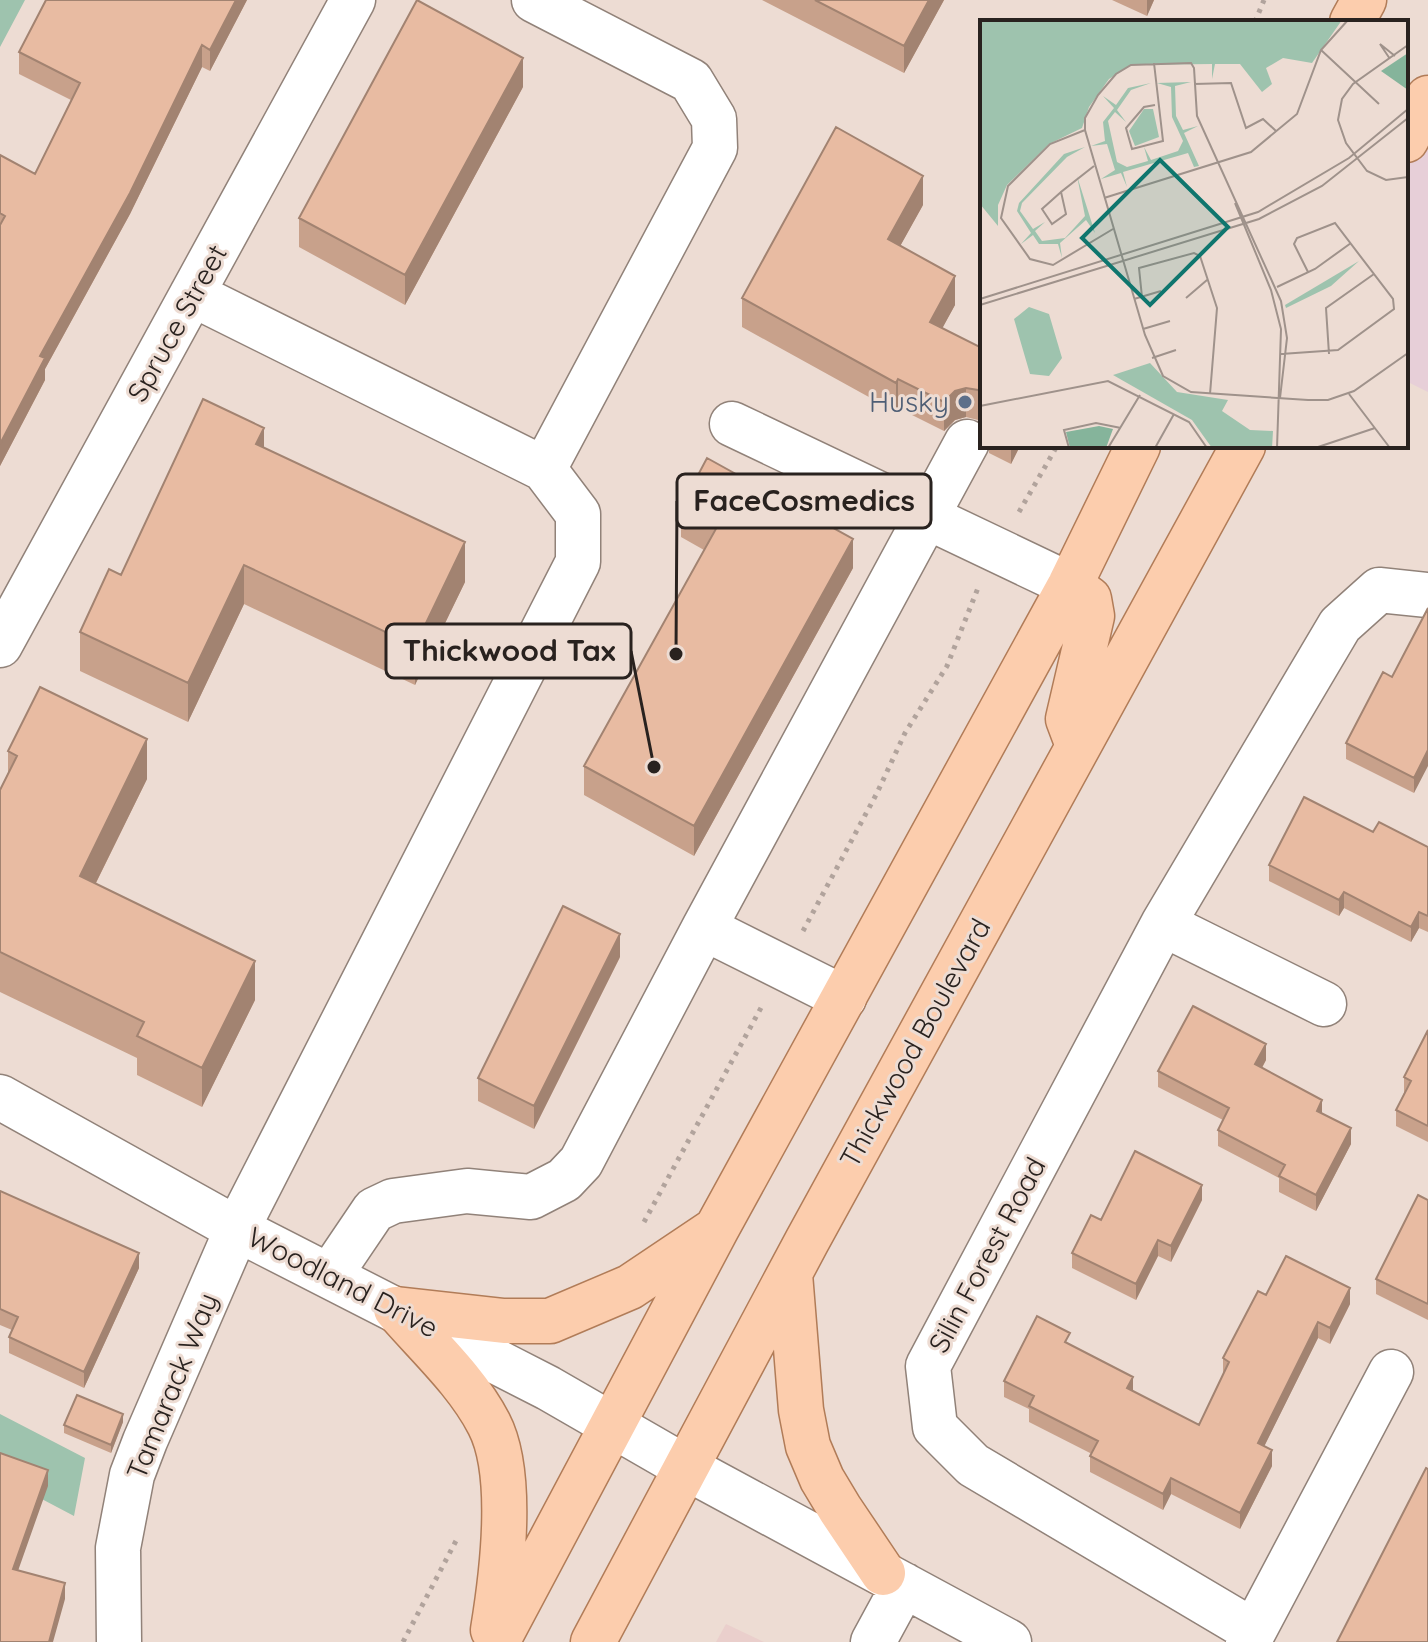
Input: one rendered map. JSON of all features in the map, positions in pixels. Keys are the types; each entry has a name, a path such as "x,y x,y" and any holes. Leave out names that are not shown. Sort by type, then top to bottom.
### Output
{"main road":[{"path":"1353,20 1364,0"},
{"path":"1408,136 1428,98"},
{"path":"497,1642 717,1228 1070,585 1137,448"},
{"name":"Thickwood Boulevard","path":"593,1642 685,1467 1242,448"},
{"path":"1070,585 1089,599 1092,616 1068,719 1078,745"},
{"path":"396,1309 504,1321 550,1321 630,1287 717,1228"},
{"path":"790,1274 801,1410 808,1446 828,1489 894,1579"},
{"path":"396,1309 469,1393 489,1424 499,1450 505,1535 490,1642"}],"street":[{"name":"Spruce Street","path":"0,645 353,0"},
{"path":"192,294 544,469 715,148 714,119 691,81 534,0"},
{"path":"732,424 1070,585"},
{"path":"330,1275 374,1210 393,1201 467,1191 531,1197 564,1180 581,1162 967,442"},
{"name":"Tamarack Way","path":"119,1642 118,1548 132,1475 237,1229 578,562 578,514 544,469"},
{"name":"Silin Forest Road","path":"1391,1372 1250,1637 973,1465 935,1427 928,1366 1163,924 1340,625 1379,590 1428,595"},
{"path":"1163,924 1324,1004"},
{"path":"704,928 844,998"},
{"name":"Woodland Drive","path":"0,1097 237,1229 615,1425 685,1467"},
{"path":"685,1467 1009,1642"},
{"path":"873,1642 894,1579"}],"path":[{"path":"1256,20 1264,0"},
{"path":"1018,514 1056,448"},
{"path":"803,931 877,793 905,733 947,666 971,601"},
{"path":"643,1223 762,1007"},
{"path":"403,1642 463,1528"}],"shaded area":[{"path":"1428,98 1428,392 1408,382 1408,136"},
{"path":"726,1624 764,1642 716,1642"}],"green space":[{"path":"0,0 25,0 0,47"},
{"path":"0,1414 85,1458 74,1516 0,1477"}],"building":[{"path":"46,0 236,0 210,50 202,45 130,193 40,356 45,358 0,444 0,225 5,216 0,213 0,155 35,174 80,83 19,52"},
{"path":"417,0 523,58 405,275 299,218"},
{"path":"815,0 929,0 904,46"},
{"path":"836,127 923,176 888,239 955,276 930,322 980,347 980,392 966,388 955,391 944,402 898,379 896,383 742,298"},
{"path":"203,399 264,428 256,444 465,542 415,646 244,565 188,683 80,632 109,569 121,575"},
{"path":"707,458 853,539 694,826 584,766 717,527 681,507"},
{"path":"1428,608 1428,750 1414,778 1346,743 1383,672 1392,677"},
{"path":"40,687 147,739 80,876 255,961 202,1068 137,1036 144,1022 0,952 0,790 17,756 8,751"},
{"path":"1304,797 1373,832 1379,822 1428,847 1428,916 1419,912 1411,927 1344,892 1339,900 1269,865"},
{"path":"563,906 620,934 534,1106 478,1078"},
{"path":"1193,1006 1266,1044 1255,1064 1322,1100 1317,1111 1351,1128 1316,1195 1279,1176 1285,1165 1218,1130 1229,1108 1158,1071"},
{"path":"1428,1030 1428,1126 1396,1110 1411,1081 1404,1077"},
{"path":"1135,1151 1202,1185 1171,1246 1158,1240 1136,1284 1072,1253 1091,1215 1101,1220"},
{"path":"0,1191 139,1253 84,1372 9,1337 18,1317 0,1309"},
{"path":"1418,1195 1428,1200 1428,1304 1376,1279"},
{"path":"1286,1256 1350,1288 1330,1328 1318,1322 1258,1443 1272,1450 1240,1513 1171,1478 1163,1494 1090,1456 1098,1441 1029,1406 1034,1396 1004,1381 1037,1316 1070,1333 1065,1342 1133,1377 1127,1388 1199,1425 1229,1362 1223,1358 1258,1291 1266,1295"},
{"path":"77,1395 123,1414 111,1445 64,1425"},
{"path":"0,1453 48,1470 13,1569 65,1583 49,1642 0,1642"},
{"path":"1426,1468 1428,1642 1337,1642"}],"place":[{"name":"Husky","path":"965,402"},
{"name":"FaceCosmedics","path":"676,654"},
{"name":"Thickwood Tax","path":"654,767"}]}
